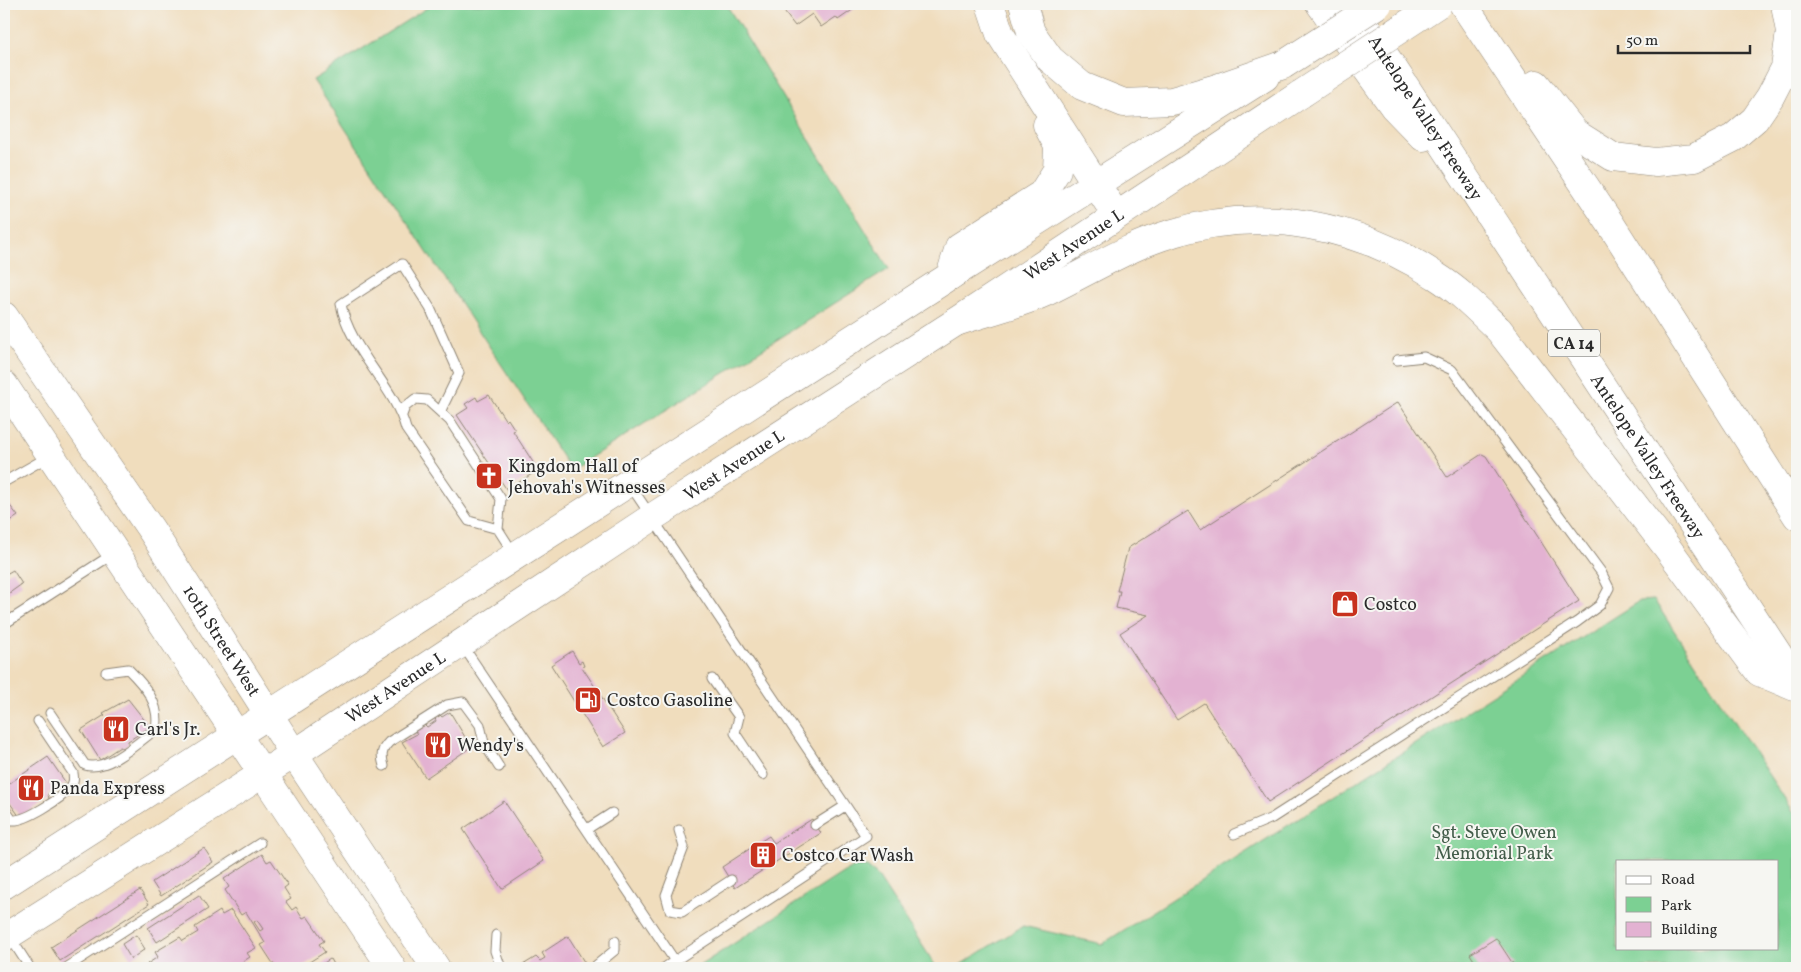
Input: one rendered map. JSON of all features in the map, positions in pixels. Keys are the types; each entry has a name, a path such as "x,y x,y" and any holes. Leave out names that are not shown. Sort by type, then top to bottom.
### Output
{"main road":[{"path":"990,4 1000,34 1116,215"},
{"path":"1023,4 1031,32 1050,58 1082,86 1124,103 1172,101 1217,88 1283,65"},
{"path":"1320,4 1394,106 1468,182"},
{"name":"Antelope Valley Freeway","path":"1351,4 1797,683"},
{"name":"West Avenue L","path":"4,885 950,276 1096,185 1378,4"},
{"name":"West Avenue L","path":"6,937 294,754 651,518 956,322 1438,4"},
{"path":"1463,4 1610,223 1797,516"},
{"path":"1480,4 1533,80 1575,133 1613,157 1656,162 1694,158 1733,138 1755,119 1770,97 1785,68 1790,32 1785,4"},
{"path":"950,276 959,248 1042,194 1057,170 1058,146 1047,124 1038,94"},
{"path":"956,322 1044,293 1120,254 1173,233 1225,222 1271,219 1314,226 1360,237 1399,254 1437,276 1469,300 1499,330 1666,546 1759,672 1797,688"},
{"name":"10th Street West","path":"4,316 152,530 294,754 436,968"},
{"path":"4,385 392,968"}],"lane":[{"path":"440,410 459,373 430,308 402,264 341,304 343,318 378,380 402,415 406,429 468,522 498,529"},
{"path":"1234,834 1272,818 1577,622 1600,605 1609,588 1601,572 1452,370 1424,357 1397,360"},
{"path":"402,415 405,407 415,399 427,400 450,421 501,499 498,529 516,556"},
{"path":"4,482 50,455"},
{"path":"628,483 866,836 664,968"},
{"path":"4,624 115,553"},
{"path":"462,644 675,961"},
{"path":"50,713 85,766 92,768 104,765 130,749 156,729 159,715 153,700 142,683 128,669 106,672"},
{"path":"712,679 739,717 735,733 763,775"},
{"path":"384,766 381,757 383,748 389,742 456,702 463,702 472,711 480,725 484,743 499,767"},
{"path":"4,808 12,820 17,821 32,815 70,788 74,781 73,773 38,721"},
{"path":"816,825 845,806"},
{"path":"587,829 612,813"},
{"path":"679,830 684,847 666,895 670,910 682,912 731,880"},
{"path":"66,968 260,843"},
{"path":"496,935 495,951 501,968"},
{"path":"6,937 30,968"},
{"path":"593,968 615,950 615,941"}],"green space":[{"path":"433,4 726,4 889,269 571,470 313,80"},
{"name":"Sgt. Steve Owen Memorial Park","path":"1654,600 1797,818 1797,968 955,968 1023,926 1102,944 1640,601"},
{"path":"855,867 867,867 877,875 937,968 696,968 844,872"}],"building":[{"path":"778,4 861,4 838,20 836,17 821,27 812,14 795,26"},
{"path":"489,395 506,421 508,419 515,430 513,431 538,470 507,490 457,415 468,408 465,404 476,397 478,401"},
{"name":"Costco","path":"1398,402 1447,477 1482,454 1486,456 1579,601 1268,802 1204,703 1177,720 1120,633 1148,615 1116,608 1120,591 1117,591 1128,548 1188,511 1200,530"},
{"path":"4,498 18,516 4,525"},
{"path":"4,570 6,574 13,570 22,584 8,594 4,588"},
{"name":"Costco Gasoline","path":"572,651 579,663 582,661 584,666 582,667 625,733 603,747 551,665"},
{"name":"Carl's Jr.","path":"128,699 150,727 128,741 128,745 123,748 120,747 100,760 81,730 105,715 103,713"},
{"name":"Wendy's","path":"450,712 471,747 426,778 402,742 417,734 415,731 425,725 427,727 436,721 435,718 440,715 442,717"},
{"name":"Panda Express","path":"48,757 66,783 48,794 49,799 20,817 4,795 4,787"},
{"path":"504,801 544,861 502,889 463,829"},
{"name":"Costco Car Wash","path":"812,819 821,833 735,888 722,867 769,836 774,843"},
{"path":"204,848 213,862 161,896 152,882"},
{"path":"262,854 267,862 271,860 288,885 284,888 291,899 286,902 292,910 296,907 303,918 307,916 324,941 319,944 325,952 300,968 276,968 261,945 265,943 246,912 241,915 225,890 229,887 224,879","holes":["257,920 263,929 260,931 254,922"]},
{"path":"140,890 149,904 60,961 51,947"},
{"path":"199,895 208,909 157,942 148,928"},
{"path":"231,910 256,948 247,953 250,957 233,968 150,968 147,964 158,957 155,952 180,937 183,941 198,932 195,927 220,911 222,915"},
{"path":"136,935 145,949 131,959 122,944"},
{"path":"568,936 586,965 582,968 518,968 536,957 540,961 545,958 542,953"},
{"path":"1496,938 1513,964 1506,968 1479,968 1470,954"},
{"path":"330,959 335,968 316,968"}],"place":[{"name":"Kingdom Hall of Jehovah's Witnesses","path":"489,476"},
{"name":"Costco","path":"1345,604"},
{"name":"Costco Gasoline","path":"588,700"},
{"name":"Carl's Jr.","path":"116,729"},
{"name":"Wendy's","path":"438,745"},
{"name":"Panda Express","path":"31,788"},
{"name":"Costco Car Wash","path":"763,855"}]}
